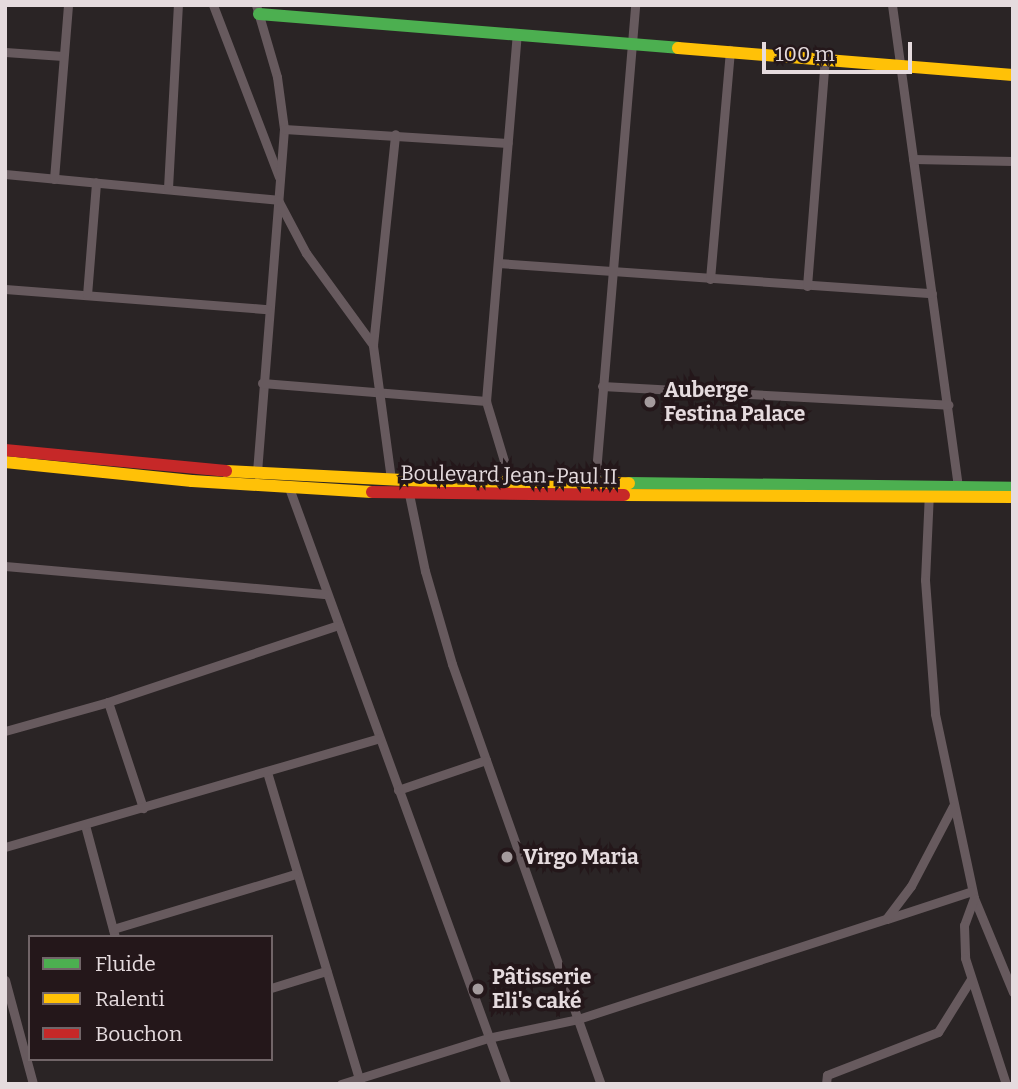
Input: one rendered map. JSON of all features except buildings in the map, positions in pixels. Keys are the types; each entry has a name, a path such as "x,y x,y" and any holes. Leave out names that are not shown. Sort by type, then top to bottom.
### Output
{"main road":[{"path":"257,10 900,63 1013,75"},
{"name":"Boulevard Jean-Paul II","path":"5,450 257,474 288,482 391,479 510,484 929,491 1013,497"},
{"name":"Boulevard Jean-Paul II","path":"5,462 288,482 409,494 929,491 958,486 1013,488"}],"street":[{"path":"54,179 68,5"},
{"path":"168,188 178,5"},
{"path":"213,5 279,179"},
{"path":"595,484 635,5"},
{"path":"892,5 958,486"},
{"path":"257,10 277,77 284,128 267,309 257,474"},
{"path":"510,484 486,401 517,33"},
{"path":"710,279 730,50"},
{"path":"5,52 64,56"},
{"path":"807,286 825,57"},
{"path":"284,128 508,143"},
{"path":"391,479 377,394 373,345 395,134"},
{"path":"913,159 1013,161"},
{"path":"5,174 278,200"},
{"path":"87,295 96,182"},
{"path":"278,200 306,253 373,345"},
{"path":"498,263 932,293"},
{"path":"5,289 267,309"},
{"path":"262,383 486,401"},
{"path":"602,386 947,405"},
{"path":"288,482 506,1084"},
{"path":"929,491 925,580 929,657 953,806 973,895 1013,992"},
{"path":"409,494 439,620 601,1084"},
{"path":"5,566 327,594"},
{"path":"5,731 108,702 338,625"},
{"path":"108,702 142,808"},
{"path":"5,847 379,738"},
{"path":"398,790 486,760"},
{"path":"268,772 295,874 360,1081"},
{"path":"886,919 911,886 953,806"},
{"path":"85,825 114,933 295,874"},
{"path":"341,1084 360,1081 488,1038 578,1019 886,919 973,895"},
{"path":"973,895 964,925 971,979 1006,1084"},
{"path":"273,987 326,971"},
{"path":"827,1084 827,1074 937,1032 971,979"},
{"path":"5,980 33,1084"}],"traffic: fast":[{"path":"259,14 678,48"},
{"path":"629,483 1013,488"}],"traffic: slow":[{"path":"678,48 1013,75"},
{"path":"5,462 192,481 372,492"},
{"path":"226,471 423,481 629,483"},
{"path":"624,495 1013,497"}],"traffic: jam":[{"path":"5,450 226,471"},
{"path":"372,492 624,495"}],"place":[{"name":"Auberge Festina Palace","path":"650,402"},
{"name":"Virgo Maria","path":"507,857"},
{"name":"Pâtisserie Eli's caké","path":"478,989"}]}
